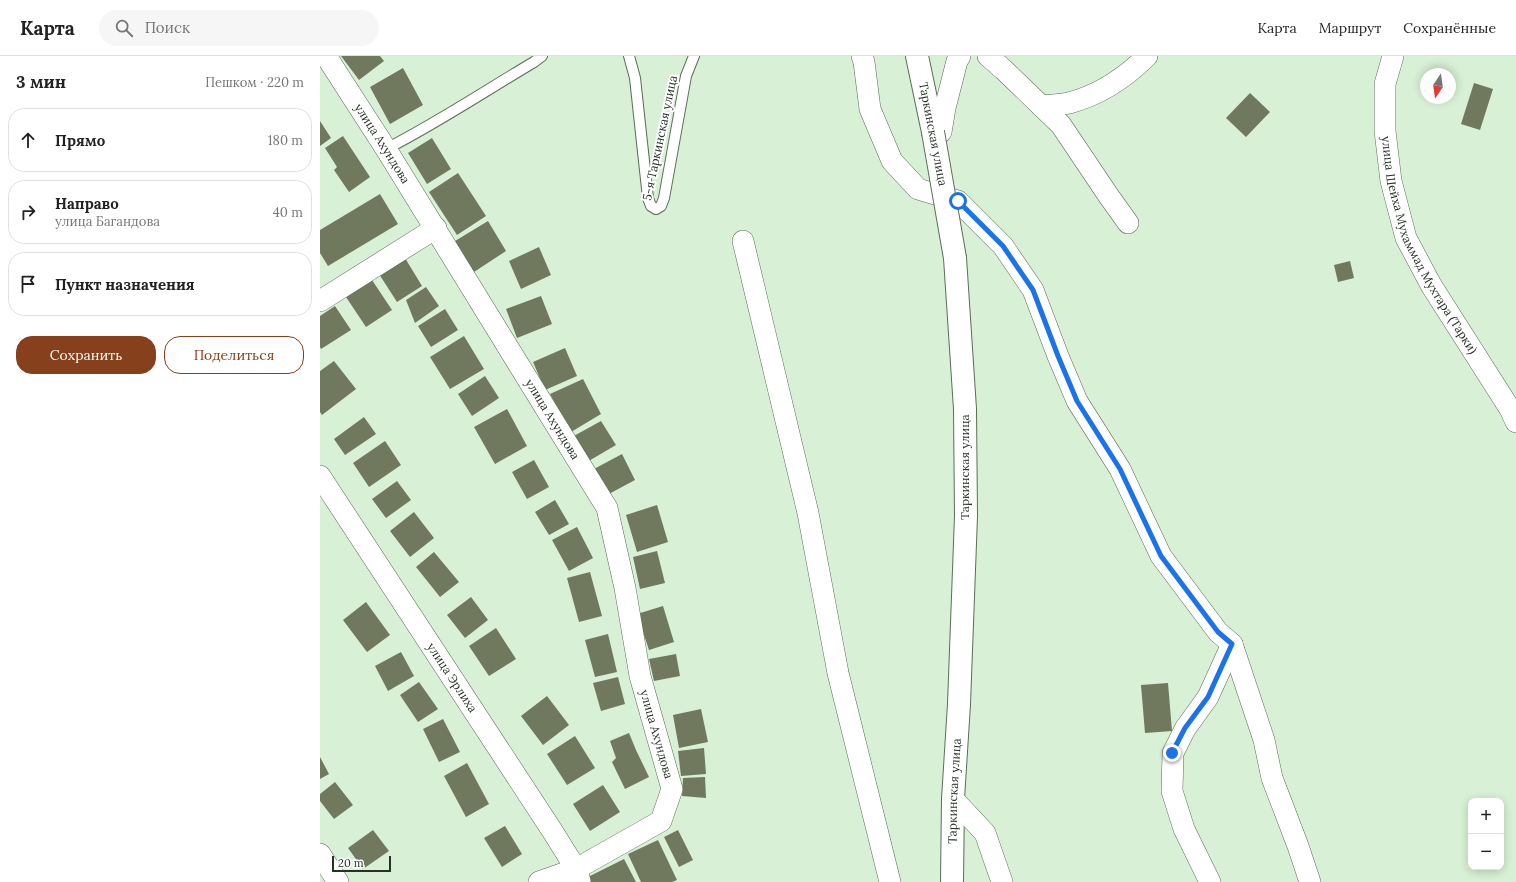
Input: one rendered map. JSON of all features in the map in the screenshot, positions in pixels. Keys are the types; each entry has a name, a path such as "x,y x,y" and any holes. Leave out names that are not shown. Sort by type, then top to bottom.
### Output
{"street":[{"name":"улица Ахундова","path":"326,56 436,228 607,508 625,588 640,676 672,789 661,821 578,876"},
{"path":"862,56 870,109 892,162 918,189 958,201 1003,246 1033,290 1077,401 1120,469 1161,556 1218,632 1232,644 1264,740 1272,778 1310,882"},
{"name":"Таркинская улица","path":"917,56 933,132 956,258 965,409 966,516 959,704 953,799 952,882"},
{"path":"933,132 941,132 945,108 957,61 960,56"},
{"path":"988,56 1061,125 1128,223"},
{"path":"1041,106 1068,103 1114,84 1136,67 1147,56"},
{"name":"улица Шейха Мухаммад Мухтара (Тарки)","path":"1393,56 1385,84 1385,131 1391,181 1406,238 1431,285 1510,409 1516,422"},
{"path":"320,301 436,228"},
{"path":"743,241 808,513 838,673 890,882"},
{"name":"улица Эрлиха","path":"320,476 553,832 578,876"},
{"path":"1210,882 1184,829 1172,791 1172,753 1185,728 1208,697 1232,644"},
{"path":"953,799 984,832 1002,882"},
{"path":"320,854 338,882"},
{"path":"539,882 578,876"}],"lane":[{"path":"386,149 422,131 461,105 542,56"},
{"name":"5-я Таркинская улица","path":"629,56 635,78 648,198 651,206 656,209 661,206 664,198 686,76 694,56"}],"building":[{"path":"341,56 380,56 384,61 359,80"},
{"path":"403,68 423,105 390,124 370,87"},
{"path":"1474,83 1493,89 1480,130 1461,124"},
{"path":"1250,93 1270,112 1246,137 1226,118"},
{"path":"320,121 331,138 320,146"},
{"path":"343,136 370,177 349,192 334,170 337,167 325,148"},
{"path":"432,138 451,169 427,184 408,153"},
{"path":"458,173 486,216 457,235 429,192"},
{"path":"380,194 398,224 328,266 320,253 320,230"},
{"path":"488,221 506,251 474,272 455,241"},
{"path":"539,247 551,275 521,289 509,261"},
{"path":"405,258 422,286 397,302 379,274"},
{"path":"1350,261 1354,278 1338,282 1334,265"},
{"path":"372,280 392,310 366,327 346,297"},
{"path":"426,287 439,306 415,323 406,300"},
{"path":"541,296 552,324 517,338 506,309"},
{"path":"335,306 351,330 321,349 320,316"},
{"path":"445,309 458,330 431,347 418,326"},
{"path":"464,336 484,369 450,389 430,357"},
{"path":"565,348 577,376 545,390 533,362"},
{"path":"334,361 356,389 322,415 320,412 320,371"},
{"path":"485,376 499,398 472,416 458,394"},
{"path":"583,379 601,414 571,432 550,394"},
{"path":"507,409 527,446 495,464 474,427"},
{"path":"364,417 376,434 345,455 334,439"},
{"path":"601,421 616,445 587,462 572,437"},
{"path":"385,441 401,465 369,487 353,463"},
{"path":"622,454 635,480 607,495 594,469"},
{"path":"534,460 549,487 527,499 512,472"},
{"path":"397,481 411,500 386,518 372,499"},
{"path":"555,500 569,524 549,535 535,512"},
{"path":"657,505 668,542 637,552 626,515"},
{"path":"414,512 434,538 410,557 390,531"},
{"path":"577,527 593,558 569,571 552,540"},
{"path":"657,551 665,583 640,589 633,557"},
{"path":"434,552 459,582 440,597 416,567"},
{"path":"590,572 602,616 579,622 567,578"},
{"path":"471,597 488,620 465,638 447,615"},
{"path":"366,602 390,635 367,652 343,620"},
{"path":"663,606 674,642 649,650 637,614"},
{"path":"496,628 516,659 489,676 469,646"},
{"path":"608,634 617,672 595,677 585,640"},
{"path":"401,652 414,676 388,691 375,666"},
{"path":"676,654 680,676 654,681 649,659"},
{"path":"618,677 625,704 601,711 593,683"},
{"path":"419,682 438,709 418,722 400,695"},
{"path":"1168,683 1172,731 1145,733 1141,685"},
{"path":"547,696 569,725 543,745 521,716"},
{"path":"701,709 708,742 679,748 673,715"},
{"path":"443,719 460,752 439,762 423,729"},
{"path":"629,733 649,777 625,789 612,762 616,758 610,741"},
{"path":"575,736 595,768 567,785 547,754"},
{"path":"704,748 706,774 681,776 678,751"},
{"path":"320,757 329,774 320,779"},
{"path":"467,763 489,804 466,817 444,776"},
{"path":"705,777 706,798 682,796 683,778"},
{"path":"335,782 353,805 334,819 320,801 320,794"},
{"path":"603,785 620,812 590,831 573,804"},
{"path":"505,826 522,854 502,867 484,838"},
{"path":"373,830 389,851 363,869 348,848"},
{"path":"678,830 693,860 679,867 664,837"},
{"path":"658,840 677,880 672,882 641,882 628,854"},
{"path":"624,859 636,882 588,882 586,878"}],"route":[{"path":"958,201 1003,246 1033,290 1077,401 1120,469 1161,556 1218,632 1232,644 1208,697 1185,728 1172,753"}]}
